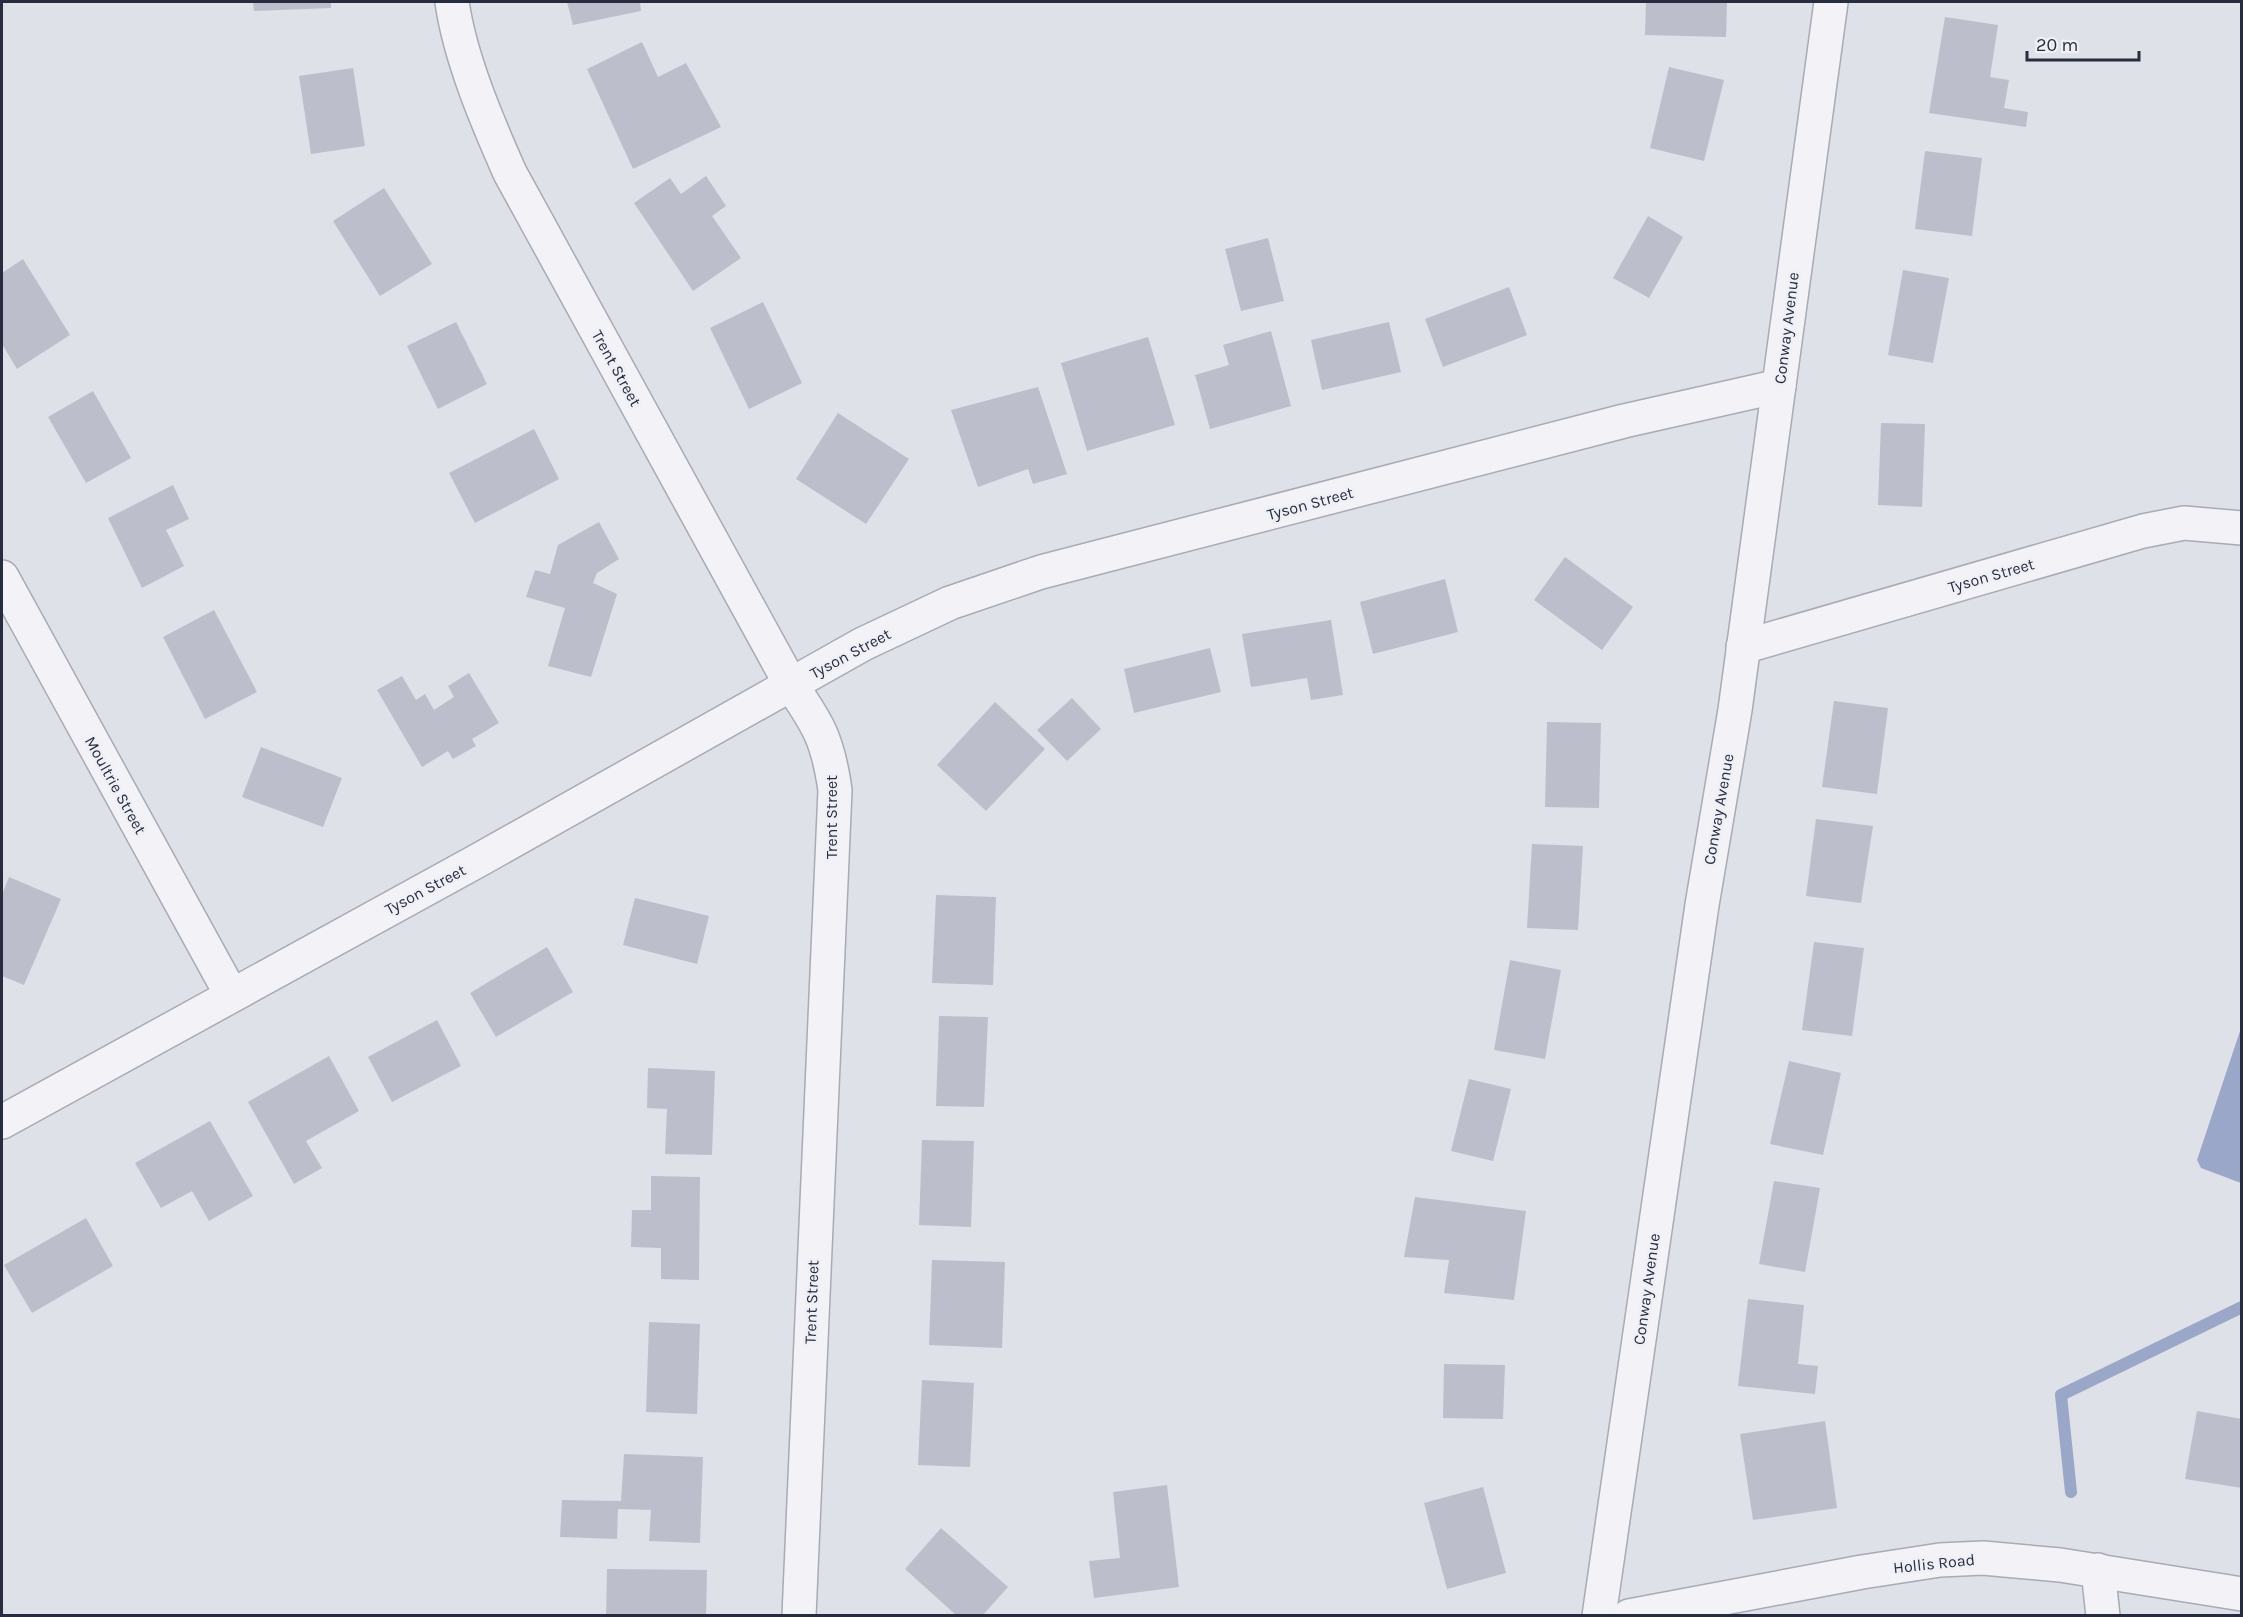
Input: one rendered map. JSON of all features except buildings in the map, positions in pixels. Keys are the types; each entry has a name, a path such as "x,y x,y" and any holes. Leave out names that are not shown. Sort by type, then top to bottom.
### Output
{"street":[{"name":"Trent Street","path":"452,2 463,46 484,110 510,173 791,685 814,718 830,752 835,790 799,1616"},
{"name":"Conway Avenue","path":"1599,1616 1700,917 1743,646 1831,2"},
{"name":"Tyson Street","path":"2,1122 231,994 477,861 863,644 950,603 1041,572 1624,421 1779,386"},
{"name":"Tyson Street","path":"1743,646 2144,531 2184,523 2241,528"},
{"name":"Moultrie Street","path":"2,577 231,994"},
{"name":"Hollis Road","path":"1629,1616 1862,1572 1940,1560 1983,1558 2098,1570 2241,1594"},
{"path":"2098,1570 2103,1616"}],"water":[{"path":"2241,1028 2241,1183 2201,1168 2197,1160"}],"waterway":[{"path":"2071,1492 2061,1395 2242,1307"}]}
